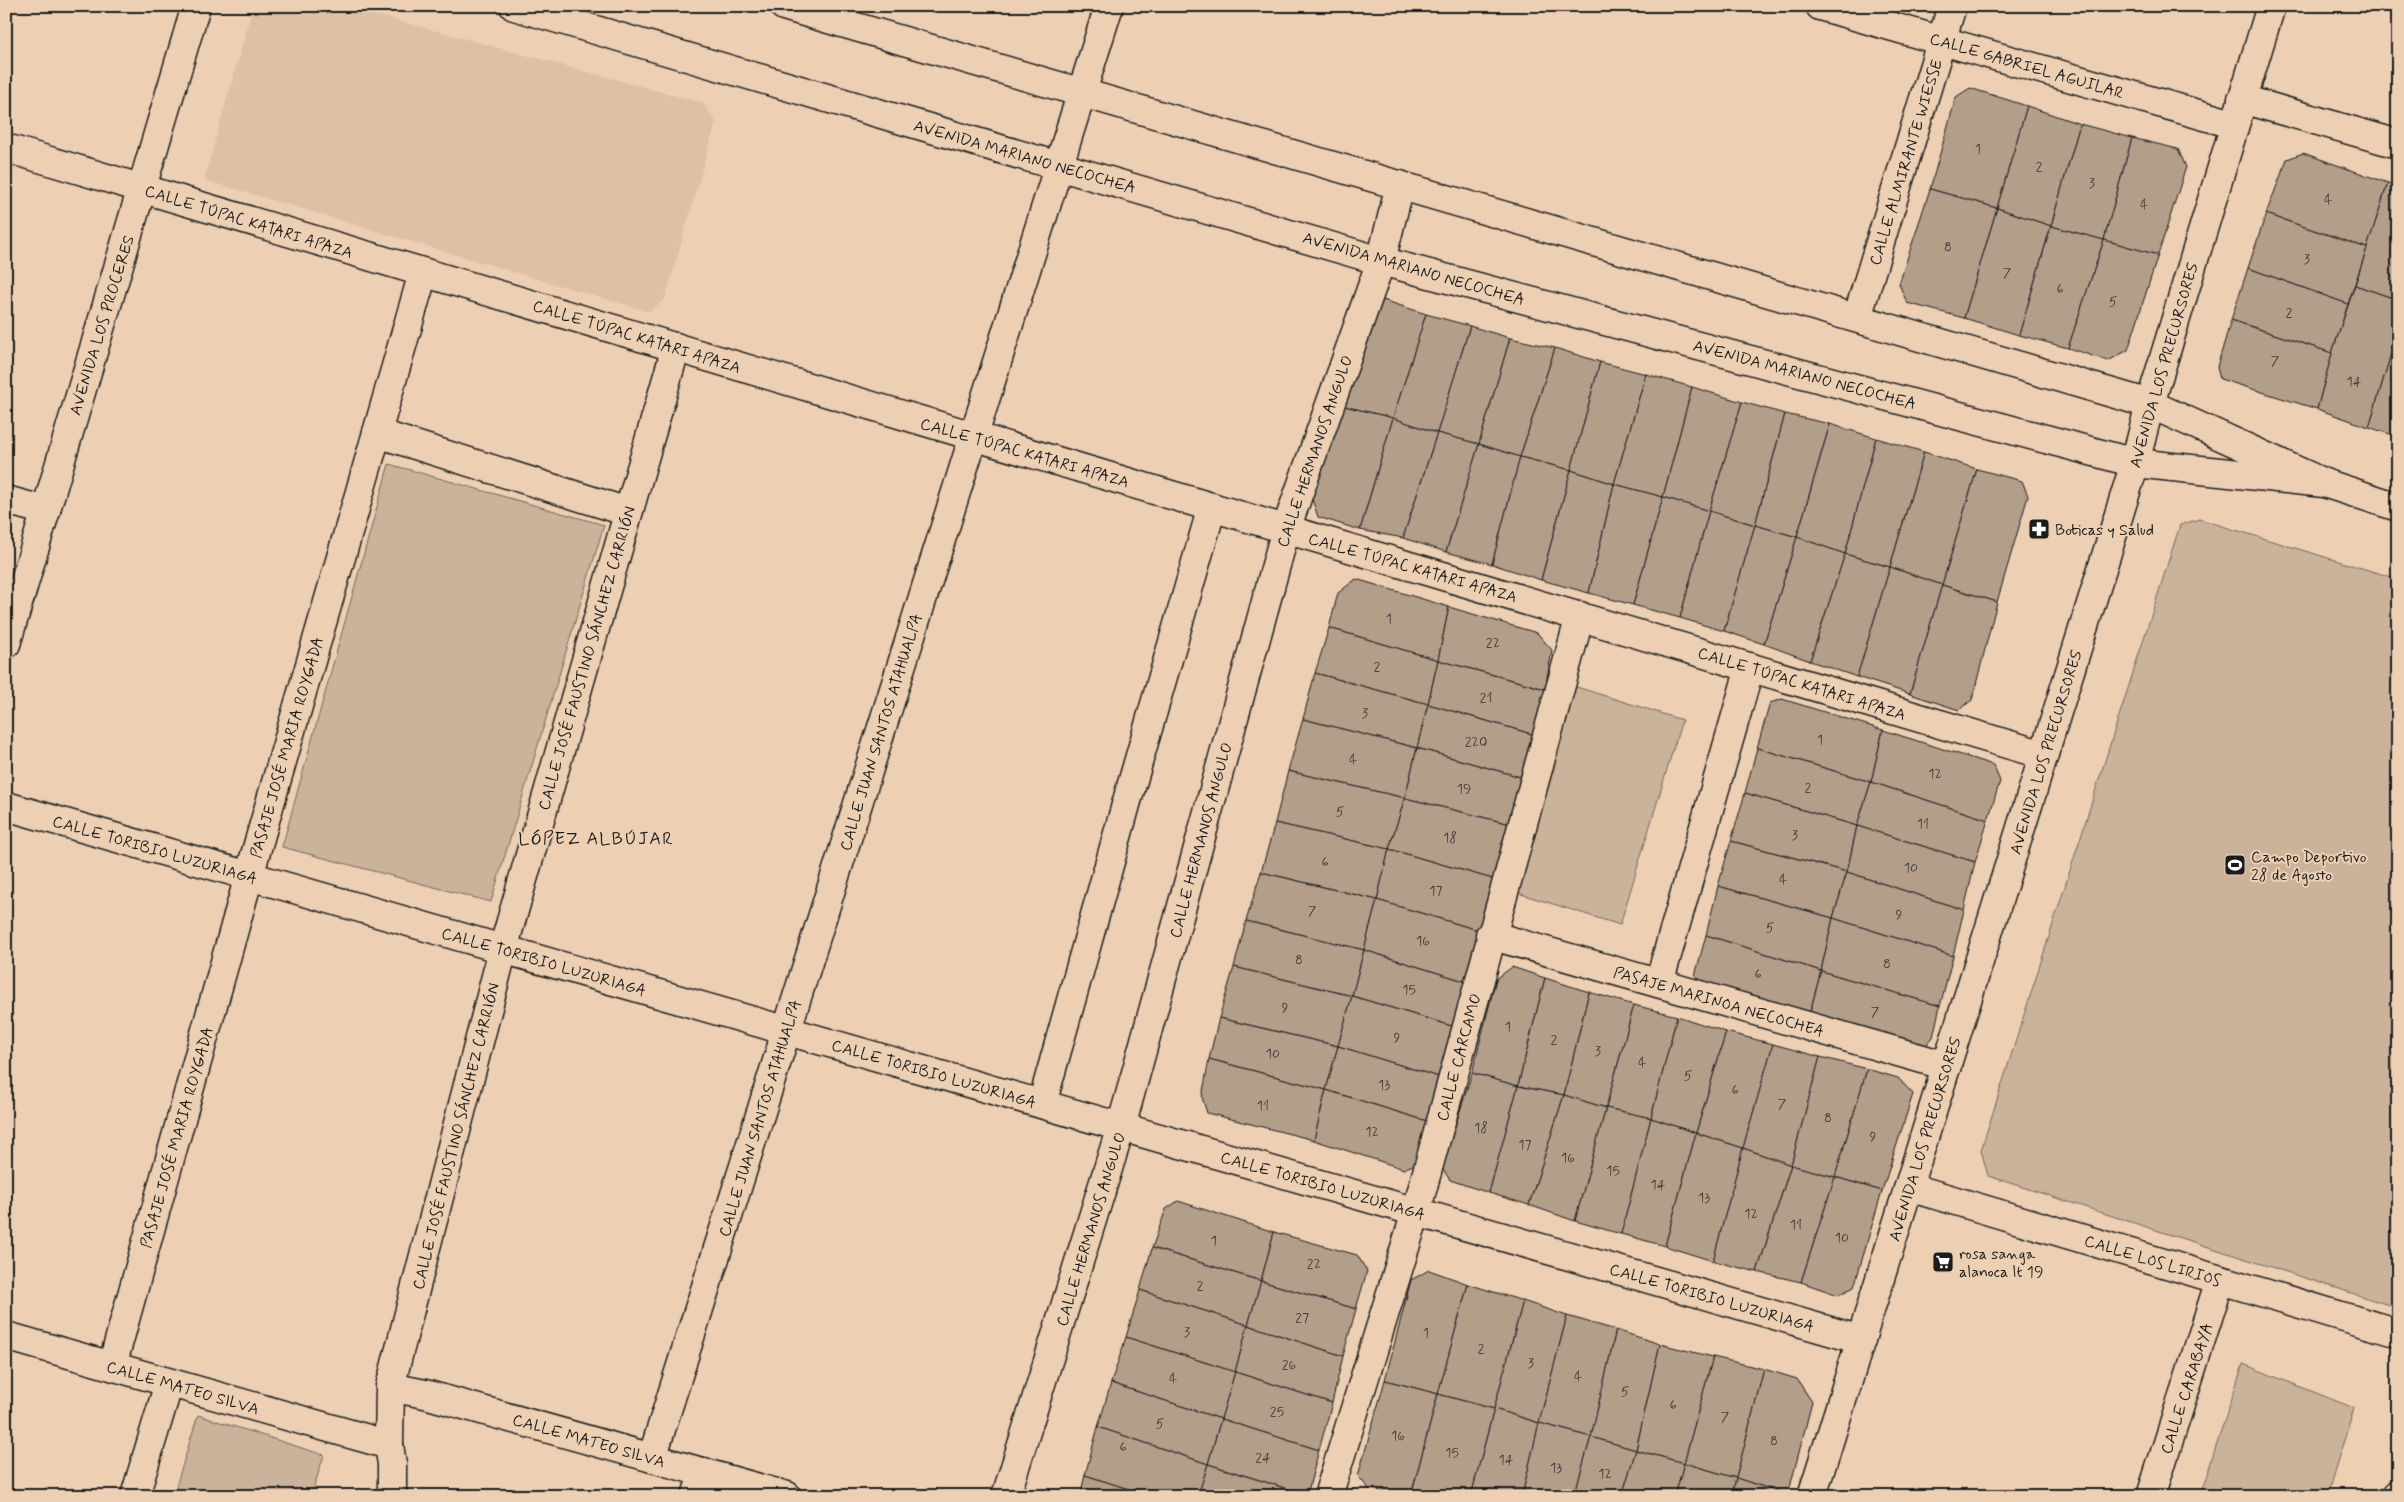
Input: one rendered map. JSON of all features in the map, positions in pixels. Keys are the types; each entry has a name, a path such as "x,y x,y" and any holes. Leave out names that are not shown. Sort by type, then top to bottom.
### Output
{"street":[{"name":"AVENIDA LOS PROCERES","path":"6,644 196,6"},
{"name":"AVENIDA MARIANO NECOCHEA","path":"514,6 1381,261 2135,463 2324,483"},
{"name":"AVENIDA MARIANO NECOCHEA","path":"784,6 2150,404 2324,483 2398,506"},
{"name":"CALLE JUAN SANTOS ATAHUALPA","path":"652,1458 1109,6"},
{"name":"CALLE GABRIEL AGUILAR","path":"1820,6 2233,124"},
{"name":"CALLE ALMIRANTE WIESSE","path":"1857,318 1952,6"},
{"name":"AVENIDA LOS PRECURSORES","path":"1812,1496 2135,463 2150,404 2233,124 2271,6"},
{"path":"2242,99 2398,144"},
{"name":"CALLE TÚPAC KATARI APAZA","path":"6,148 2044,755"},
{"name":"CALLE HERMANOS ANGULO","path":"1006,1496 1122,1127 1286,529 1381,261 1400,185"},
{"name":"PASAJE JOSÉ MARIA ROYGADA","path":"112,1366 249,876 423,272"},
{"name":"CALLE JOSÉ FAUSTINO SÁNCHEZ CARRIÓN","path":"392,1496 392,1464 389,1446 390,1387 503,949 676,347"},
{"path":"377,433 628,512"},
{"path":"6,500 46,511"},
{"path":"1042,1104 1128,794 1212,507"},
{"name":"CALLE CARCAMO","path":"1328,1496 1416,1212 1490,936 1580,616"},
{"path":"1659,983 1750,667"},
{"name":"CALLE TORIBIO LUZURIAGA","path":"6,806 1861,1340"},
{"name":"PASAJE MARINOA NECOCHEA","path":"1490,936 1947,1066"},
{"name":"CALLE LOS LIRIOS","path":"1909,1188 2398,1333"},
{"name":"CALLE CARABAYA","path":"2151,1496 2220,1280"},
{"name":"CALLE MATEO SILVA","path":"6,1336 389,1446"},
{"path":"135,1496 169,1383"},
{"name":"CALLE MATEO SILVA","path":"390,1387 425,1394 652,1458 700,1484 787,1496"}],"shaded area":[{"path":"253,6 344,6 703,103 716,122 665,299 649,312 204,180"},
{"path":"389,464 604,525 491,902 282,847"},
{"name":"Campo Deportivo 28 de Agosto","path":"2199,519 2398,579 2398,1308 1988,1176 1981,1150 2180,525"},
{"path":"1567,684 1682,720 1620,925 1505,889"},
{"path":"2243,1364 2354,1408 2327,1496 2200,1496"},
{"path":"198,1415 324,1455 311,1496 173,1496"}],"building":[{"path":"1970,88 2027,106 1997,208 1930,189 1956,97"},
{"path":"2027,106 2080,124 2051,226 1997,208"},
{"path":"2080,124 2132,138 2104,240 2051,226"},
{"path":"2132,138 2178,149 2186,167 2158,255 2104,240"},
{"path":"2303,153 2388,183 2367,248 2266,214 2287,159"},
{"path":"2388,183 2398,186 2398,300 2355,285"},
{"path":"1930,189 1997,208 1964,318 1907,303 1899,284"},
{"path":"1997,208 2051,226 2019,335 1964,318"},
{"path":"2266,214 2367,248 2348,304 2248,268"},
{"path":"2051,226 2104,240 2068,348 2019,335"},
{"path":"2104,240 2158,255 2128,350 2108,361 2068,348"},
{"path":"2248,268 2348,304 2332,353 2231,320"},
{"path":"2355,285 2398,300 2398,331 2369,427 2317,409 2332,353"},
{"path":"1380,299 1426,314 1393,418 1340,405"},
{"path":"1426,314 1470,326 1437,433 1393,418"},
{"path":"2231,320 2332,353 2317,409 2220,379 2217,367"},
{"path":"1470,326 1510,338 1479,444 1437,433"},
{"path":"2398,331 2398,437 2369,427"},
{"path":"1510,338 1555,348 1520,457 1479,444"},
{"path":"1555,348 1600,362 1571,470 1520,457"},
{"path":"1600,362 1646,374 1614,484 1571,470"},
{"path":"1646,374 1692,387 1663,497 1614,484"},
{"path":"1692,387 1742,402 1709,511 1663,497"},
{"path":"1742,402 1785,414 1755,525 1709,511"},
{"path":"1340,405 1393,418 1360,530 1318,517 1312,499"},
{"path":"1785,414 1830,424 1797,537 1755,525"},
{"path":"1393,418 1437,433 1403,538 1360,530"},
{"path":"1830,424 1876,438 1845,554 1797,537"},
{"path":"1437,433 1479,444 1446,552 1403,538"},
{"path":"1876,438 1924,452 1890,567 1845,554"},
{"path":"1479,444 1520,457 1492,564 1446,552"},
{"path":"1924,452 1977,469 1942,585 1890,567"},
{"path":"1520,457 1571,470 1541,580 1492,564"},
{"path":"1977,469 2022,481 2028,496 1997,602 1942,585"},
{"path":"1571,470 1614,484 1589,593 1541,580"},
{"path":"1614,484 1663,497 1633,605 1589,593"},
{"path":"1663,497 1709,511 1680,618 1633,605"},
{"path":"1709,511 1755,525 1724,631 1680,618"},
{"path":"1755,525 1797,537 1764,644 1724,631"},
{"path":"1797,537 1845,554 1810,661 1764,644"},
{"path":"1845,554 1890,567 1857,677 1810,661"},
{"path":"1890,567 1942,585 1910,694 1857,677"},
{"path":"1356,579 1449,607 1438,660 1329,628 1338,593"},
{"path":"1942,585 1997,602 1972,700 1959,710 1910,694"},
{"path":"1449,607 1537,633 1552,650 1545,689 1438,660"},
{"path":"1329,628 1438,660 1428,704 1315,673"},
{"path":"1438,660 1545,689 1535,735 1428,704"},
{"path":"1315,673 1428,704 1417,748 1303,719"},
{"path":"1782,699 1883,730 1871,782 1757,748 1770,703"},
{"path":"1428,704 1535,735 1524,778 1417,748"},
{"path":"1303,719 1417,748 1405,798 1288,771"},
{"path":"1883,730 1993,765 2000,781 1988,820 1871,782"},
{"path":"1417,748 1524,778 1510,824 1405,798"},
{"path":"1757,748 1871,782 1857,826 1745,793"},
{"path":"1288,771 1405,798 1389,849 1275,823"},
{"path":"1871,782 1988,820 1975,862 1857,826"},
{"path":"1745,793 1857,826 1847,872 1731,841"},
{"path":"1405,798 1510,824 1496,880 1389,849"},
{"path":"1275,823 1389,849 1377,900 1261,872"},
{"path":"1857,826 1975,862 1964,910 1847,872"},
{"path":"1731,841 1847,872 1833,918 1718,886"},
{"path":"1389,849 1496,880 1481,931 1377,900"},
{"path":"1261,872 1377,900 1364,950 1246,921"},
{"path":"1847,872 1964,910 1953,956 1833,918"},
{"path":"1718,886 1833,918 1821,971 1706,935"},
{"path":"1377,900 1481,931 1467,982 1364,950"},
{"path":"1833,918 1953,956 1940,1006 1821,971"},
{"path":"1246,921 1364,950 1352,996 1234,967"},
{"path":"1706,935 1821,971 1809,1016 1705,984 1695,976"},
{"path":"1364,950 1467,982 1455,1027 1352,996"},
{"path":"1234,967 1352,996 1338,1046 1219,1018"},
{"path":"1512,967 1545,978 1518,1086 1472,1073 1496,979"},
{"path":"1821,971 1940,1006 1933,1037 1923,1049 1809,1016"},
{"path":"1545,978 1589,992 1564,1095 1518,1086"},
{"path":"1589,992 1634,1005 1606,1108 1564,1095"},
{"path":"1352,996 1455,1027 1442,1078 1338,1046"},
{"path":"1634,1005 1677,1016 1651,1118 1606,1108"},
{"path":"1677,1016 1726,1032 1696,1133 1651,1118"},
{"path":"1219,1018 1338,1046 1326,1090 1209,1059"},
{"path":"1726,1032 1773,1044 1743,1148 1696,1133"},
{"path":"1773,1044 1820,1057 1791,1165 1743,1148"},
{"path":"1338,1046 1442,1078 1430,1122 1326,1090"},
{"path":"1820,1057 1867,1069 1835,1177 1791,1165"},
{"path":"1209,1059 1326,1090 1314,1140 1207,1113 1202,1097"},
{"path":"1867,1069 1898,1078 1913,1094 1882,1191 1835,1177"},
{"path":"1472,1073 1518,1086 1489,1193 1450,1180 1442,1168"},
{"path":"1518,1086 1564,1095 1529,1205 1489,1193"},
{"path":"1326,1090 1430,1122 1419,1162 1404,1169 1314,1140"},
{"path":"1564,1095 1606,1108 1575,1221 1529,1205"},
{"path":"1606,1108 1651,1118 1621,1234 1575,1221"},
{"path":"1651,1118 1696,1133 1665,1246 1621,1234"},
{"path":"1696,1133 1743,1148 1713,1261 1665,1246"},
{"path":"1743,1148 1791,1165 1757,1272 1713,1261"},
{"path":"1791,1165 1835,1177 1801,1282 1757,1272"},
{"path":"1835,1177 1882,1191 1854,1287 1838,1295 1801,1282"},
{"path":"1178,1201 1274,1232 1261,1281 1152,1248 1166,1209"},
{"path":"1274,1232 1357,1255 1367,1271 1356,1309 1261,1281"},
{"path":"1152,1248 1261,1281 1248,1325 1140,1290"},
{"path":"1429,1270 1468,1284 1438,1394 1385,1380 1411,1280"},
{"path":"1261,1281 1356,1309 1343,1356 1248,1325"},
{"path":"1468,1284 1523,1301 1494,1409 1438,1394"},
{"path":"1140,1290 1248,1325 1235,1372 1126,1337"},
{"path":"1523,1301 1567,1316 1539,1423 1494,1409"},
{"path":"1567,1316 1616,1330 1591,1437 1539,1423"},
{"path":"1248,1325 1343,1356 1332,1403 1235,1372"},
{"path":"1616,1330 1660,1344 1636,1450 1591,1437"},
{"path":"1126,1337 1235,1372 1221,1419 1111,1383"},
{"path":"1660,1344 1713,1357 1684,1463 1636,1450"},
{"path":"1713,1357 1764,1369 1736,1478 1684,1463"},
{"path":"1764,1369 1797,1379 1812,1402 1788,1495 1736,1478"},
{"path":"1235,1372 1332,1403 1319,1450 1221,1419"},
{"path":"1385,1380 1438,1394 1411,1496 1369,1489 1358,1476"},
{"path":"1111,1383 1221,1419 1208,1464 1098,1427"},
{"path":"1438,1394 1494,1409 1471,1496 1411,1496"},
{"path":"1494,1409 1539,1423 1522,1496 1471,1496"},
{"path":"1221,1419 1319,1450 1307,1495 1208,1464"},
{"path":"1539,1423 1591,1437 1574,1496 1522,1496"},
{"path":"1098,1427 1208,1464 1198,1496 1150,1496 1085,1475"},
{"path":"1591,1437 1636,1450 1622,1496 1574,1496"},
{"path":"1636,1450 1684,1463 1675,1496 1622,1496"},
{"path":"1684,1463 1736,1478 1732,1496 1675,1496"},
{"path":"1208,1464 1307,1495 1307,1496 1198,1496"},
{"path":"1085,1475 1150,1496 1080,1496"},
{"path":"1736,1478 1788,1495 1788,1496 1732,1496"}],"place":[{"name":"Boticas y Salud","path":"2039,529"},
{"name":"Campo Deportivo 28 de Agosto","path":"2235,865"},
{"name":"rosa sanga alanoca lt 19","path":"1943,1262"}],"district":[{"name":"LÓPEZ ALBÚJAR","path":"596,838"}]}
